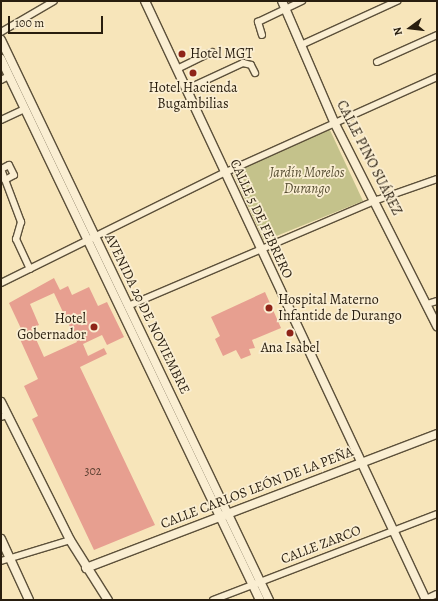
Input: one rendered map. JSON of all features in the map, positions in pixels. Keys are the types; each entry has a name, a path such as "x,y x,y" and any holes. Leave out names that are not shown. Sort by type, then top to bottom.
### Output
{"street":[{"path":"1,32 54,1"},
{"name":"CALLE 5 DE FEBRERO","path":"145,1 425,600"},
{"name":"CALLE PINO SUÁREZ","path":"282,1 334,122 377,200 428,304 437,326"},
{"path":"262,35 258,22 302,1"},
{"path":"301,45 397,1"},
{"path":"377,62 437,35"},
{"name":"AVENIDA 20 DE NOVIEMBRE","path":"1,40 91,238 256,583 260,600"},
{"path":"177,69 212,52"},
{"name":"AVENIDA 20 DE NOVIEMBRE","path":"1,59 91,238 128,306 224,515"},
{"path":"187,89 243,63 248,63 255,73"},
{"path":"1,80 9,76"},
{"path":"1,283 226,172 334,122 437,78"},
{"path":"1,120 25,109"},
{"path":"128,306 377,200 437,179"},
{"path":"5,180 21,222 16,239 30,269"},
{"path":"428,304 437,301"},
{"path":"1,402 4,416 70,540 86,568 108,600"},
{"name":"CALLE CARLOS LEÓN DE LA PEÑA","path":"86,568 361,461 437,434"},
{"name":"CALLE ZARCO","path":"213,600 437,514"},
{"path":"1,539 5,560 29,600"},
{"path":"5,560 70,540"},
{"name":"AVENIDA 20 DE NOVIEMBRE","path":"256,583 269,600"},
{"path":"425,600 437,594"}],"green space":[{"name":"Jardín Morelos Durango","path":"329,128 363,201 264,241 233,173"}],"building":[{"path":"54,278 60,290 68,286 72,295 89,287 98,306 107,302 124,337 107,345 102,335 83,344 88,356 104,348 107,354 80,367 155,525 94,550 32,419 38,416 24,386 38,379 19,337 24,335 9,303","holes":["54,293 77,342 44,357 31,328 39,325 30,304"]},
{"path":"265,292 281,328 252,340 255,348 249,349 251,355 241,359 236,350 223,356 215,339 220,336 211,317"}],"place":[{"name":"Hotel MGT","path":"182,54"},
{"name":"Hotel Hacienda Bugambilias","path":"193,73"},
{"name":"Hospital Materno Infantide de Durango","path":"269,308"},
{"name":"Hotel Gobernador","path":"94,327"},
{"name":"Ana Isabel","path":"290,333"}]}
